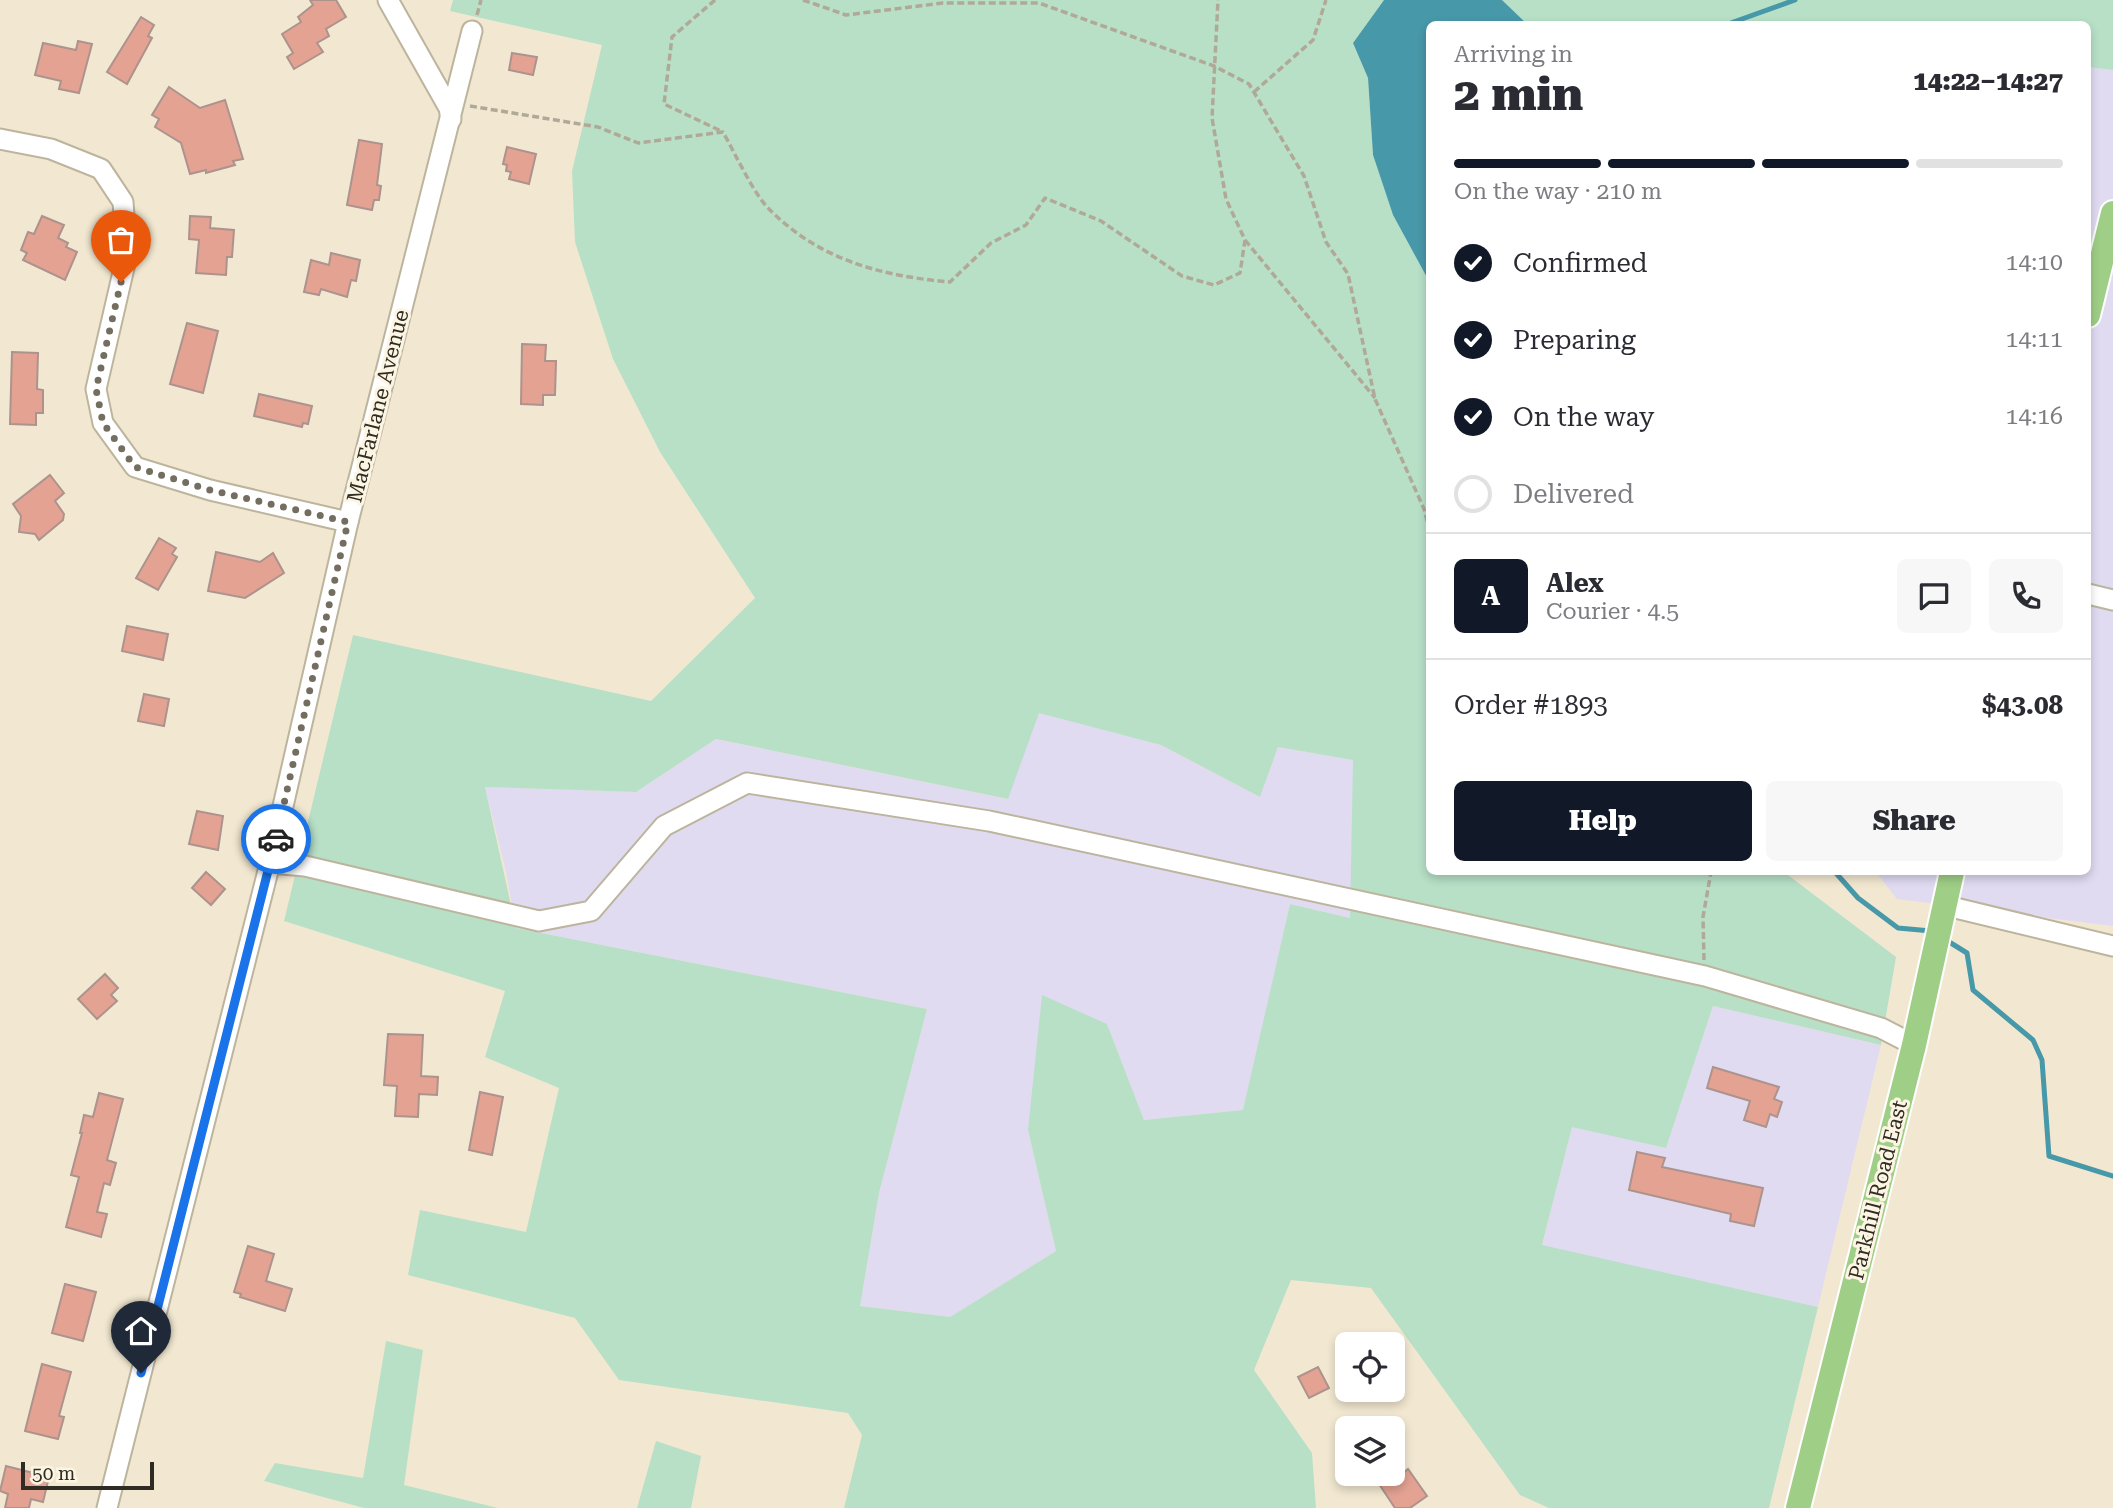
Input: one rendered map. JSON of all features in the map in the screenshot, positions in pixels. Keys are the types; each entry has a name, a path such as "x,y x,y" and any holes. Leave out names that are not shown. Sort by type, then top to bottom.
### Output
{"main road":[{"path":"2091,303 2113,212"},
{"name":"Parkhill Road East","path":"1798,1508 1914,1045 1951,875"}],"street":[{"path":"388,0 453,112"},
{"name":"MacFarlane Avenue","path":"107,1508 270,863 312,693 348,522 472,31"},
{"path":"0,139 51,149 101,169 123,202 127,256 96,389 103,423 135,467 210,490 348,522"},
{"path":"2091,595 2113,600"},
{"path":"270,863 305,866 539,921 591,911 664,826 747,783 989,821 1705,976 1881,1028 1914,1045"},
{"path":"1944,905 2113,946"}],"path":[{"path":"715,0 673,37 664,104 723,132 768,209 824,252 898,278 950,282 991,243 1026,225 1045,198 1101,221 1182,276 1214,285 1240,274 1245,240"},
{"path":"803,0 846,15 943,3 1038,3 1214,66 1249,84 1304,176 1325,242 1348,274 1375,399 1426,517"},
{"path":"1211,0 1217,2 1212,118 1226,199 1245,240 1375,399"},
{"path":"1254,92 1313,40 1326,0"},
{"path":"453,112 598,127 638,143 723,132"},
{"path":"1705,976 1703,917 1710,875"}],"shaded area":[{"path":"2091,67 2113,70 2113,926 1897,899 1878,875 2091,875"},
{"path":"1038,712 1161,745 1260,797 1278,747 1354,760 1350,918 1290,904 1244,1110 1144,1120 1107,1024 1028,1130 1056,1251 950,1317 860,1306 879,1193 927,1009 516,928 506,872 485,787 636,792 716,739 1007,799"},
{"path":"1713,1006 1881,1045 1818,1307 1542,1246 1572,1126 1666,1148"}],"green space":[{"path":"453,0 1384,0 1353,43 1368,78 1373,155 1393,215 1426,276 1426,875 1788,875 1896,957 1881,1045 1713,1006 1666,1148 1572,1127 1542,1245 1818,1307 1769,1508 1549,1508 1520,1495 1371,1288 1291,1280 1254,1370 1312,1453 1316,1508 844,1508 862,1435 848,1413 619,1380 575,1318 408,1275 420,1210 526,1232 559,1088 485,1057 505,991 284,921 353,635 651,701 755,598 660,452 613,359 575,242 572,171 602,45 450,11","holes":["1039,713 1161,745 1260,797 1278,747 1353,760 1350,918 1290,904 1243,1110 1144,1120 1107,1024 1042,995 1028,1130 1056,1251 950,1317 860,1306 879,1193 927,1009 516,928 485,787 636,792 716,739 1008,799"]},
{"path":"1502,0 2113,0 2113,70 2091,67 2091,21 1524,21"},
{"path":"386,1341 423,1350 404,1485 498,1508 364,1508 264,1481 275,1463 363,1478"},
{"path":"656,1441 701,1456 691,1508 637,1508"}],"water":[{"path":"1384,0 1502,0 1524,21 1426,21 1426,276 1393,215 1373,155 1368,78 1353,43"}],"building":[{"path":"310,0 336,0 346,17 326,29 329,36 317,43 323,52 294,69 287,57 293,53 282,34 301,22 298,17 313,5"},
{"path":"141,17 154,25 148,36 152,38 127,84 107,72"},
{"path":"78,41 92,44 79,93 59,89 61,81 35,75 43,43 76,50"},
{"path":"512,53 537,57 533,75 509,70"},
{"path":"169,87 200,108 225,100 243,159 233,161 235,165 206,173 206,170 190,174 181,143 155,127 159,119 152,115"},
{"path":"359,140 382,144 377,185 381,186 379,200 374,200 372,210 347,205"},
{"path":"507,147 536,154 529,184 509,179 511,172 506,171 507,165 503,164"},
{"path":"42,216 64,225 58,238 68,243 66,247 77,252 65,280 23,260 27,253 21,250 28,232 34,234"},
{"path":"190,216 211,217 210,228 234,230 232,257 227,257 226,275 196,273 199,240 189,239"},
{"path":"331,253 360,260 356,281 351,280 347,297 321,289 319,295 304,292 311,260 329,265"},
{"path":"187,323 218,331 203,393 170,384"},
{"path":"522,344 546,345 545,361 556,361 555,395 543,395 543,405 521,404"},
{"path":"12,352 38,353 37,389 43,390 43,413 36,413 36,425 10,424"},
{"path":"259,394 312,406 308,424 303,423 302,427 254,416"},
{"path":"50,475 64,493 55,501 64,514 63,520 39,540 35,534 19,532 21,516 13,504"},
{"path":"159,538 176,548 172,554 177,557 158,590 136,578"},
{"path":"216,552 260,562 273,553 284,573 245,598 208,591"},
{"path":"127,626 168,634 163,660 122,651"},
{"path":"144,694 169,699 164,726 138,721"},
{"path":"197,811 223,816 218,850 189,844"},
{"path":"206,872 225,889 211,905 192,888"},
{"path":"105,974 118,988 111,995 117,1001 97,1019 78,999"},
{"path":"388,1034 423,1035 421,1076 438,1077 437,1095 419,1094 418,1117 395,1116 397,1086 384,1085"},
{"path":"1713,1067 1779,1087 1774,1099 1782,1102 1777,1117 1770,1114 1766,1127 1744,1120 1750,1101 1707,1088"},
{"path":"480,1092 503,1097 492,1155 469,1150"},
{"path":"99,1093 123,1099 107,1160 116,1163 110,1185 104,1183 97,1212 107,1214 101,1237 66,1227 79,1177 71,1175 84,1115 93,1117"},
{"path":"1637,1152 1665,1158 1662,1167 1763,1188 1754,1226 1730,1221 1731,1214 1629,1190"},
{"path":"248,1246 274,1254 266,1281 292,1289 285,1311 240,1297 241,1294 234,1292"},
{"path":"65,1284 96,1292 83,1341 52,1333"},
{"path":"42,1364 71,1372 59,1416 64,1417 58,1439 25,1431"},
{"path":"1318,1367 1329,1388 1309,1398 1298,1377"},
{"path":"6,1466 49,1477 43,1502 31,1499 29,1508 5,1508 8,1494 0,1491"},
{"path":"1408,1469 1427,1496 1410,1508 1395,1508 1380,1486 1405,1486 1405,1471"}],"waterway":[{"path":"1736,21 1795,0"},
{"path":"1838,875 1858,898 1898,928 1931,931"},
{"path":"1946,940 1967,953 1973,990 2033,1040 2042,1060 2049,1156 2113,1176"}],"way so far":[{"path":"121,282 96,389 103,423 135,467 210,490 348,522 312,693 276,839"}],"route":[{"path":"141,1373 276,839"}]}
